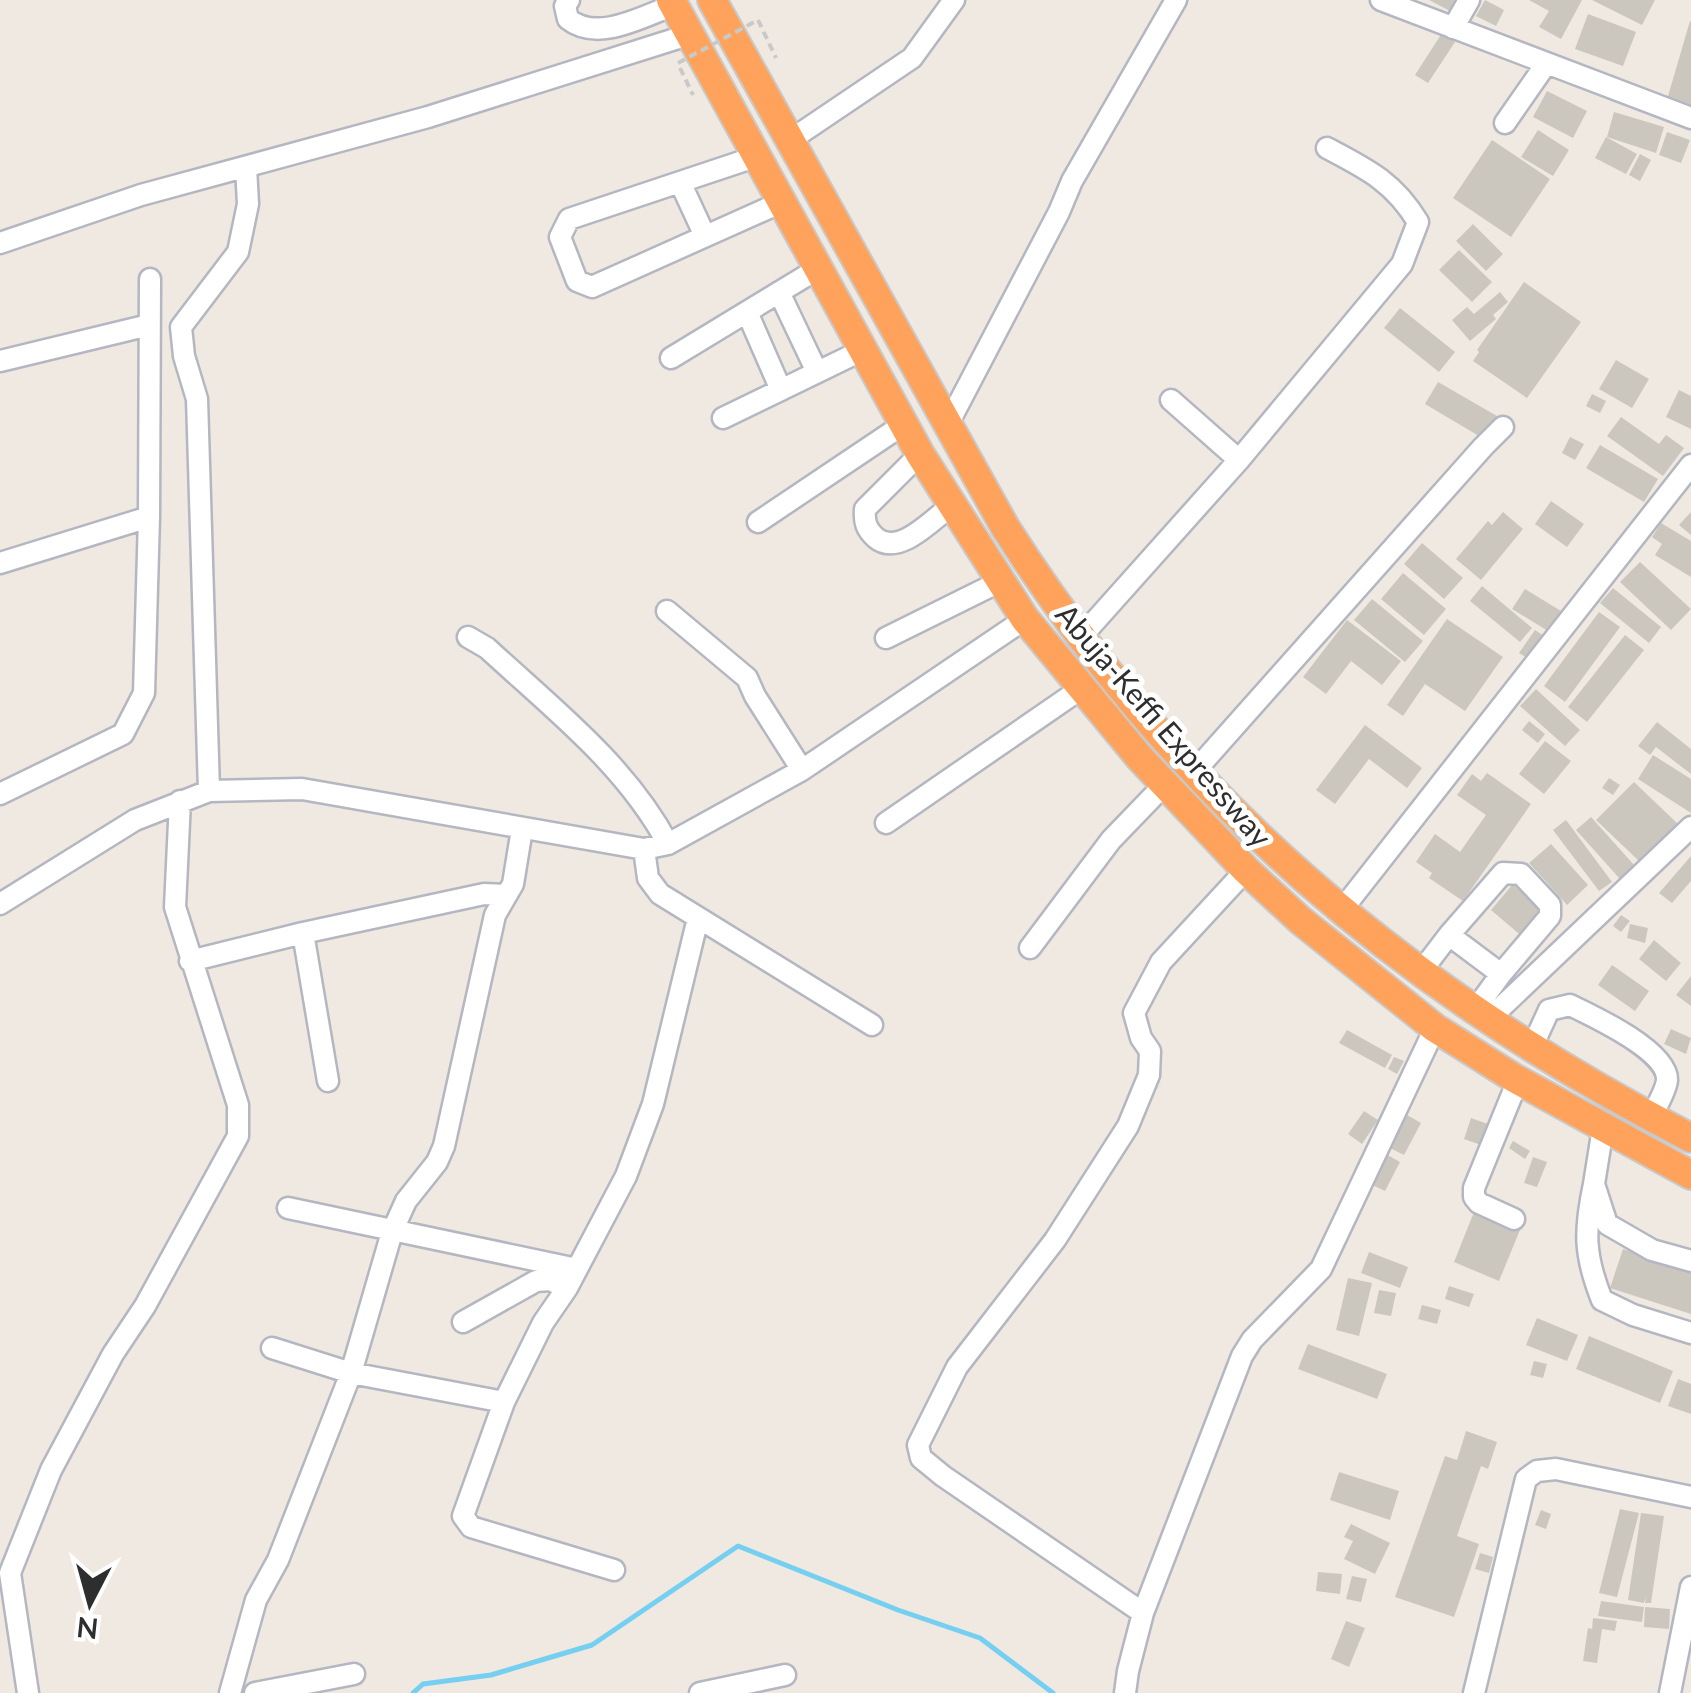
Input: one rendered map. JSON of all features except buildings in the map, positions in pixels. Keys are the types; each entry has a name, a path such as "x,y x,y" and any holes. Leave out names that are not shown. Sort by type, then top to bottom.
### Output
{"highway":[{"name":"Abuja-Keffi Expressway","path":"712,0 1006,527 1080,638 1140,712 1261,840 1342,912 1420,972 1532,1047 1652,1117 1689,1131"},
{"name":"Abuja-Keffi Expressway","path":"673,2 920,454 999,582 1164,785 1300,920 1434,1028 1518,1080 1691,1175"}],"street":[{"path":"570,0 566,6 568,19 578,27 604,29 673,2"},
{"path":"790,141 912,58 954,0"},
{"path":"948,424 1060,212 1072,181 1176,0"},
{"path":"1382,0 1691,118"},
{"path":"1453,28 1469,0"},
{"path":"0,243 141,196 428,117 691,34"},
{"path":"1505,123 1546,64"},
{"path":"1080,638 1239,460 1402,264 1418,222 1406,203 1378,174 1326,148"},
{"path":"758,156 569,220 560,237 577,281 592,287 782,202"},
{"path":"208,791 197,399 184,356 181,326 238,252 248,204 246,167"},
{"path":"680,182 705,236"},
{"path":"671,358 819,268"},
{"path":"2,788 122,734 144,693 150,279"},
{"path":"779,292 817,372"},
{"path":"746,312 782,390"},
{"path":"0,361 149,326"},
{"path":"723,418 863,350"},
{"path":"1171,400 1239,460"},
{"path":"758,522 904,424"},
{"path":"1194,772 1482,446 1503,428"},
{"path":"920,454 865,509 868,530 881,542 894,544 952,505"},
{"path":"1342,912 1691,464"},
{"path":"0,563 149,517"},
{"path":"886,638 999,582"},
{"path":"667,611 747,678 802,770"},
{"path":"0,904 135,820 208,791 302,789 644,849 668,844 802,770 1025,618"},
{"path":"468,636 487,648 589,742 648,808 668,844"},
{"path":"886,824 1082,688"},
{"path":"1030,948 1112,840 1164,785"},
{"path":"28,1693 10,1574 51,1470 238,1136 238,1105 175,907 180,801"},
{"path":"1482,1014 1691,827"},
{"path":"230,1693 256,1600 278,1560 351,1373 392,1232 406,1201 437,1162 444,1146 494,915 513,884 522,829"},
{"path":"644,849 648,878 660,894 872,1026"},
{"path":"1143,1613 943,1476 921,1458 918,1445 957,1367 1056,1240 1128,1126 1149,1076 1150,1051 1140,1038 1134,1013 1162,962 1246,870"},
{"path":"1420,972 1504,872 1521,874 1550,905 1550,916 1501,974 1482,1014"},
{"path":"190,961 484,894 506,895"},
{"path":"614,1570 471,1527 463,1516 504,1402 543,1323 572,1278 626,1176 653,1104 698,918"},
{"path":"303,933 328,1081"},
{"path":"1449,935 1501,974"},
{"path":"1532,1047 1549,1010 1570,1005 1613,1025 1663,1065 1667,1082 1652,1117"},
{"path":"1126,1693 1143,1613 1242,1356 1252,1340 1321,1269 1434,1028"},
{"path":"1514,1219 1478,1203 1474,1188 1518,1080"},
{"path":"1603,1128 1586,1220 1590,1268 1602,1300 1633,1315 1691,1333"},
{"path":"1594,1184 1607,1224 1652,1250 1691,1261"},
{"path":"288,1208 572,1278"},
{"path":"462,1322 536,1280 572,1278"},
{"path":"272,1348 351,1373 504,1402"},
{"path":"1474,1693 1526,1479 1537,1471 1556,1468 1691,1497"},
{"path":"1670,1693 1691,1588"},
{"path":"255,1693 354,1674"},
{"path":"700,1693 785,1674"}],"path":[{"path":"693,95 678,63 758,20 776,58"}],"waterway":[{"path":"413,1693 423,1684 491,1675 592,1645 738,1546 980,1638 1053,1693"}]}
